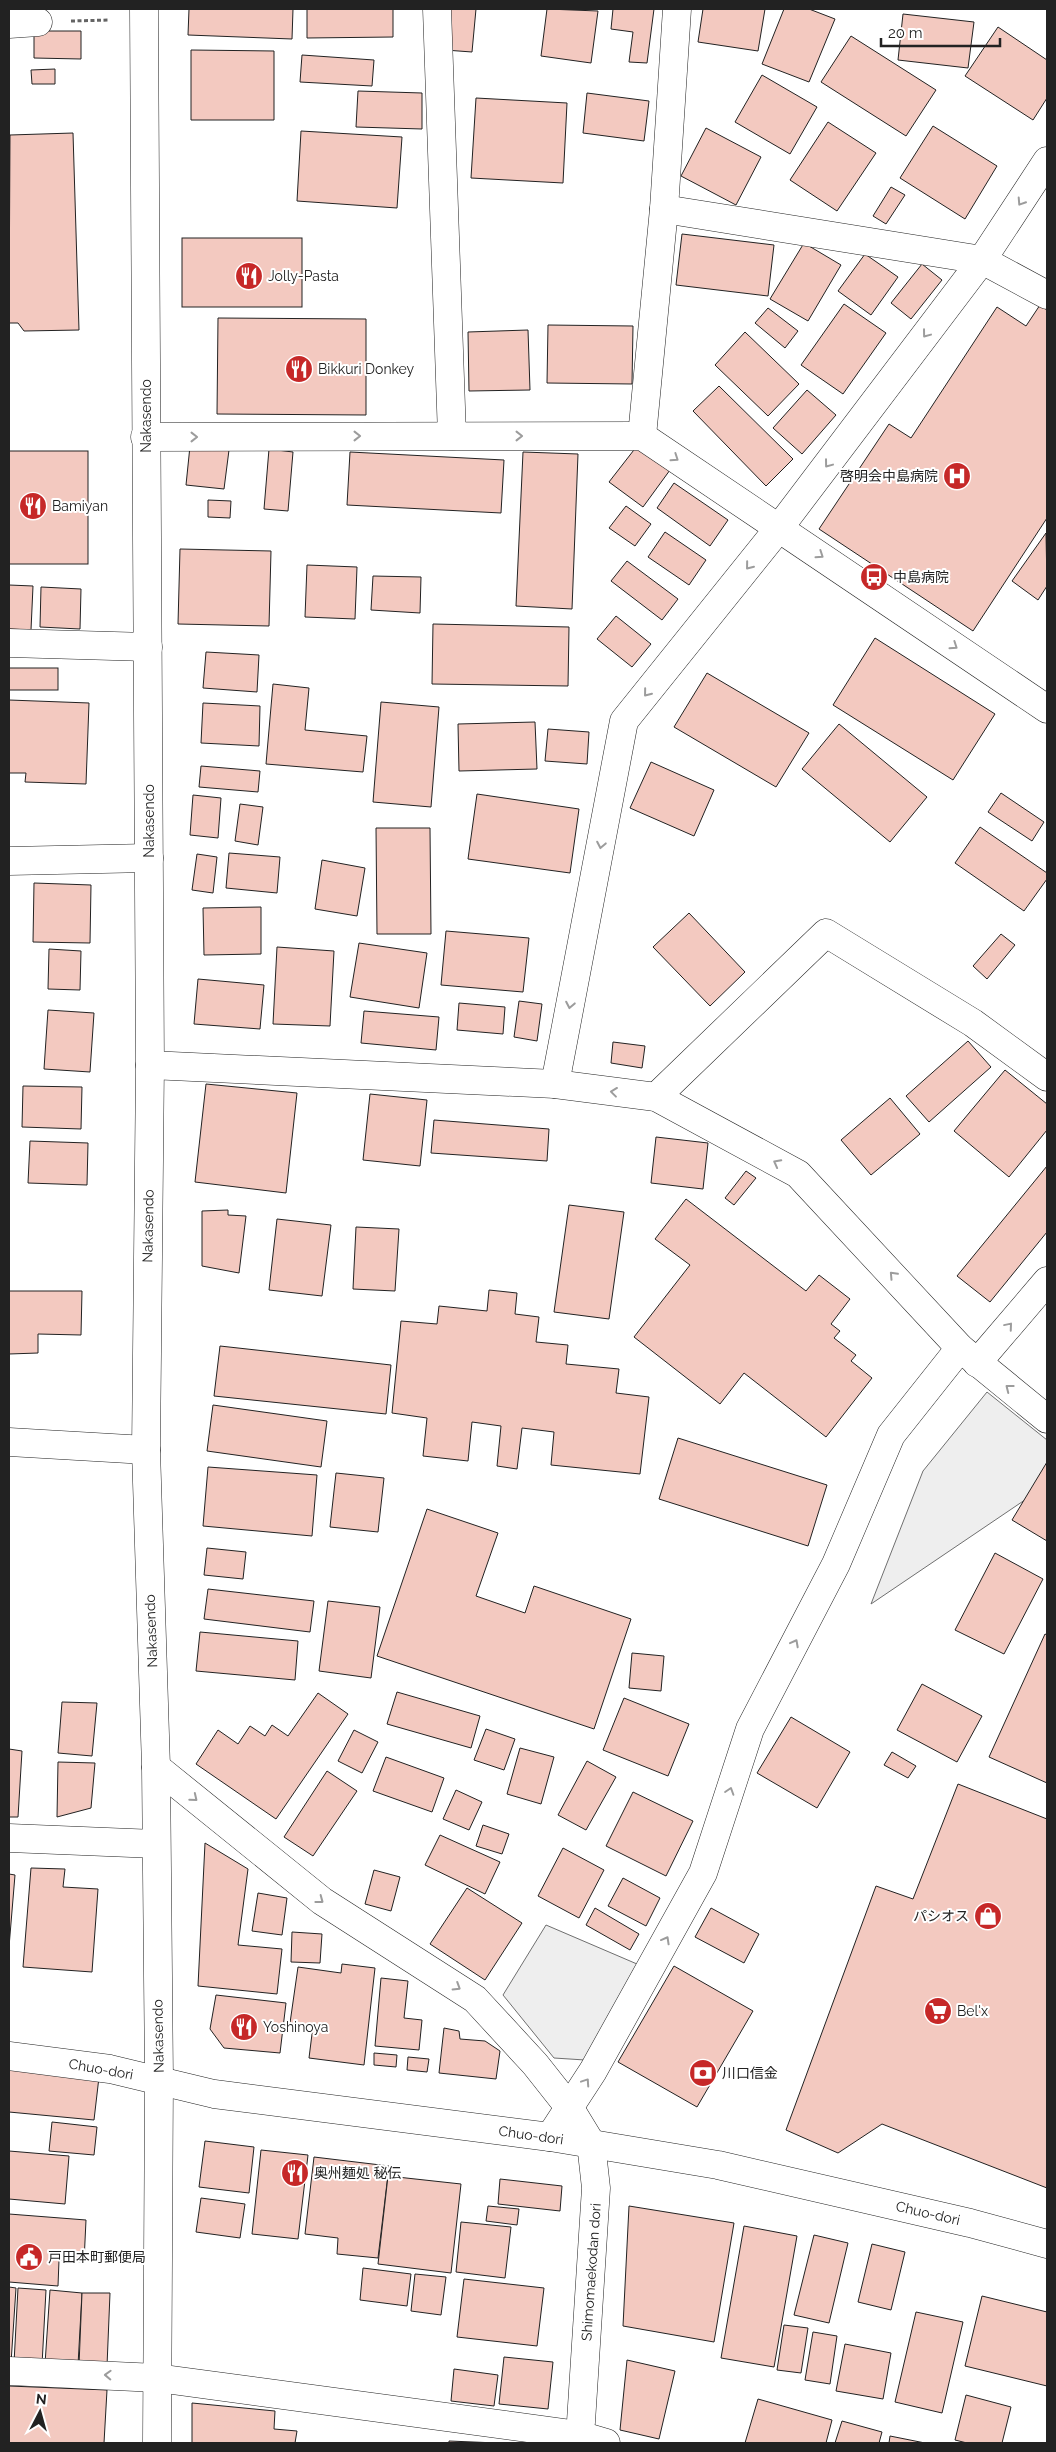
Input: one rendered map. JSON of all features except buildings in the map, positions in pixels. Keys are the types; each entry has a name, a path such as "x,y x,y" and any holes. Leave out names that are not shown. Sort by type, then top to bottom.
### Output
{"main road":[{"path":"437,9 452,436"},
{"path":"642,436 664,209 677,9"},
{"name":"Nakasendo","path":"144,14 150,1065 146,1450 156,1767 159,2080 157,2443"},
{"path":"9,24 38,22"},
{"path":"555,1084 624,721 779,528 982,260 1047,162"},
{"path":"664,209 982,260 1047,294"},
{"path":"146,437 642,436 1045,703"},
{"path":"9,643 148,647"},
{"path":"9,861 149,858"},
{"path":"656,1097 826,933 973,1022 1047,1077"},
{"path":"150,1065 555,1084 656,1097 798,1174 969,1356 1047,1419"},
{"path":"550,2137 593,2070 703,1873 750,1729 836,1564 891,1435 1047,1281"},
{"path":"9,1442 146,1450"},
{"name":"Shimomaekodan dori","path":"156,1767 322,1902 475,1999 535,2064 569,2107 590,2144 596,2188 578,2439"},
{"path":"9,1838 156,1844"},
{"name":"Chuo-dori","path":"9,2056 110,2069 214,2094 550,2137 718,2165 970,2223 1047,2244"},
{"path":"9,2371 157,2378 606,2443"}],"path":[{"path":"38,22 144,14"}],"shaded area":[{"path":"987,1392 1047,1440 1047,1485 871,1604 923,1471"},
{"path":"546,1925 637,1964 585,2060 554,2058 503,1995"}],"place":[{"name":"Jolly-Pasta","path":"249,276"},
{"name":"Bikkuri Donkey","path":"299,369"},
{"name":"啓明会中島病院","path":"957,476"},
{"name":"Bamiyan","path":"33,506"},
{"name":"中島病院","path":"874,577"},
{"name":"パシオス","path":"988,1916"},
{"name":"Bel'x","path":"938,2011"},
{"name":"Yoshinoya","path":"244,2027"},
{"name":"川口信金","path":"703,2073"},
{"name":"奥州麺処 秘伝","path":"295,2173"},
{"name":"戸田本町郵便局","path":"29,2257"}]}
